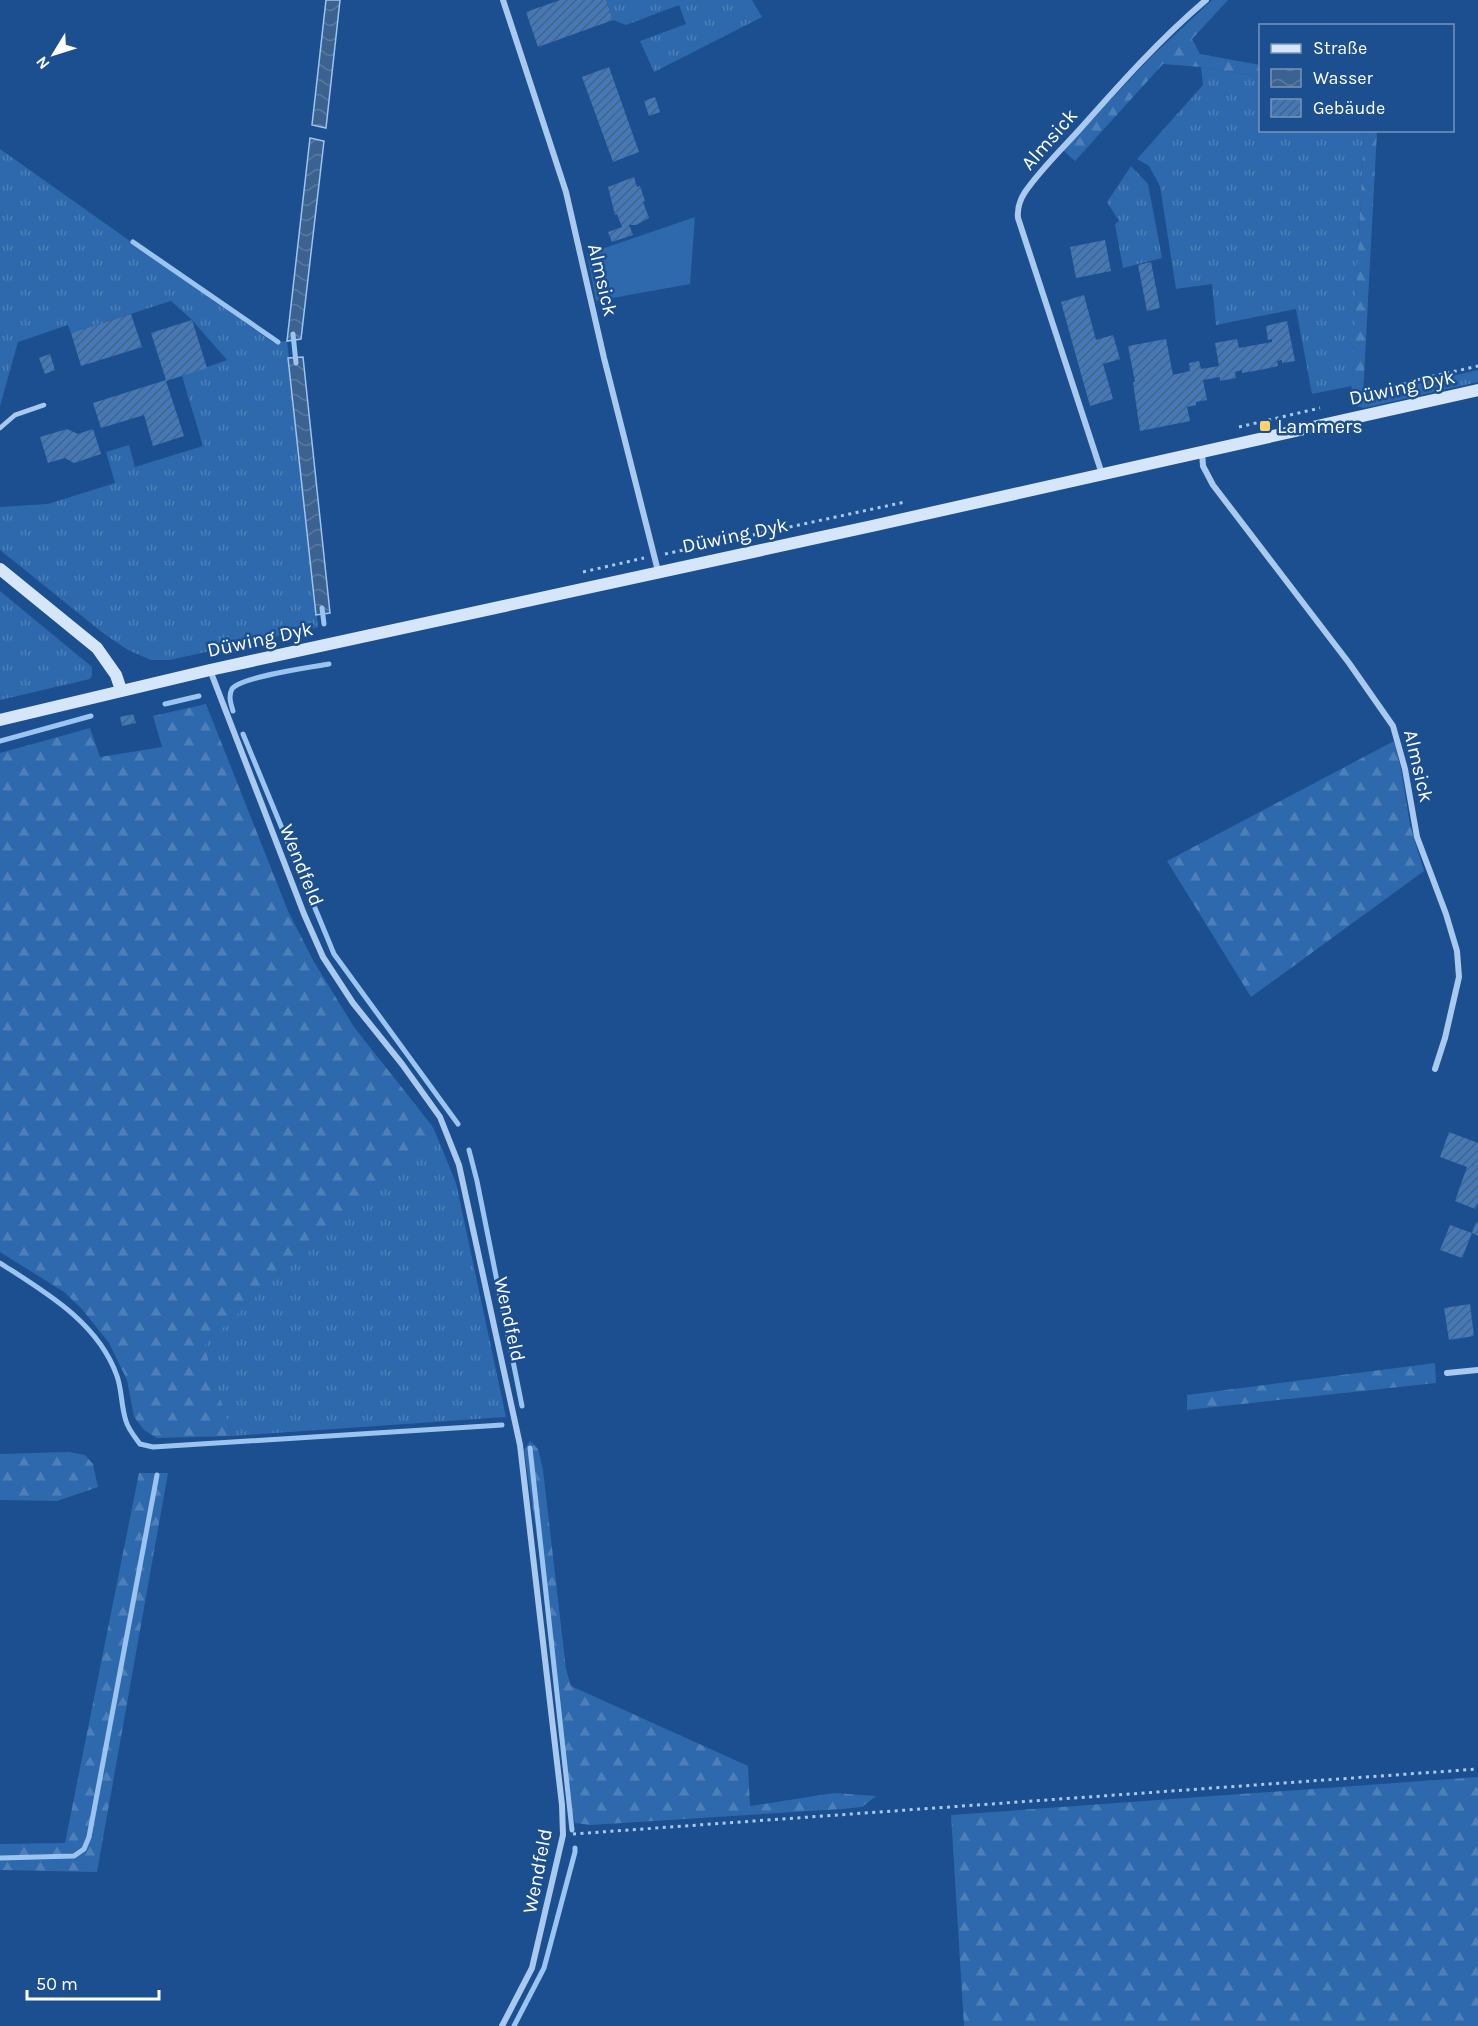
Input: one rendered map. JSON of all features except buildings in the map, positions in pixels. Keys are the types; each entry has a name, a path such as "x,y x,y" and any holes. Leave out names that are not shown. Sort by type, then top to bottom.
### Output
{"street":[{"name":"Almsick","path":"503,0 564,183 604,358 658,572"},
{"name":"Almsick","path":"1102,474 1018,218 1017,208 1024,193 1048,163 1157,46 1206,0"},
{"name":"Düwing Dyk","path":"0,720 210,670 1478,390"},
{"name":"Almsick","path":"1202,451 1203,466 1213,485 1349,663 1393,726 1405,769 1417,837 1446,914 1457,951 1459,977 1445,1038 1435,1069"},
{"path":"0,569 97,648 116,675 121,690"},
{"name":"Wendfeld","path":"210,670 304,914 323,957 353,1003 402,1064 440,1117 459,1165 520,1445 562,1805 563,1835 532,1968 502,2026"},
{"path":"1447,1373 1478,1370"}],"lane":[{"path":"0,428 15,415 44,405"}],"path":[{"path":"1367,399 1412,381 1478,366"},
{"path":"1238,427 1324,408"},
{"path":"574,574 912,500"},
{"path":"563,1835 1478,1769"}],"green space":[{"path":"606,0 752,0 762,17 654,72 640,41 686,24 679,5 626,25 613,20"},
{"path":"1212,0 1228,0 1192,39 1200,54 1259,65 1259,77 1201,67 1163,64 1075,161 1063,150 1152,56"},
{"path":"1201,67 1259,77 1259,132 1364,132 1352,386 1312,394 1296,309 1216,325 1212,284 1176,289 1160,186 1149,166 1137,159 1203,85"},
{"path":"1364,132 1377,132 1363,395 1351,399"},
{"path":"0,149 274,343 287,341 318,627 170,660 151,660 128,650 103,633 0,550 0,507 48,504 115,483 106,452 129,445 135,467 203,446 182,376 227,360 192,320 171,301 71,333 68,325 18,342 0,406"},
{"path":"1131,166 1148,184 1162,258 1123,268 1115,224 1119,221 1107,202"},
{"path":"695,217 690,284 596,301 587,254"},
{"path":"1478,370 1478,382 1364,408 1352,405 1404,387"},
{"path":"0,591 92,667 90,679 0,700"},
{"path":"206,704 288,911 314,962 354,1027 433,1127 204,1346 232,1436 157,1438 144,1430 134,1417 127,1380 109,1343 81,1308 64,1292 0,1252 0,753 90,728 100,757 162,747 153,716"},
{"path":"1394,741 1410,825 1424,871 1251,997 1167,861"},
{"path":"433,1127 456,1183 506,1417 232,1436 203,1346"},
{"path":"1435,1363 1436,1383 1187,1410 1187,1395"},
{"path":"530,1441 538,1449 543,1470 566,1669 571,1686 748,1766 750,1806 834,1793 876,1796 862,1807 842,1809 591,1825 575,1823 570,1809 541,1564 524,1450"},
{"path":"69,1452 85,1455 93,1464 98,1487 57,1501 0,1500 0,1454"},
{"path":"139,1473 168,1473 97,1872 0,1870 0,1844 65,1843"},
{"path":"1478,1777 1478,2026 964,2026 951,1815"}],"water":[{"path":"326,0 340,0 326,128 312,125"},
{"path":"310,138 324,141 301,339 287,341"},
{"path":"303,357 330,613 316,615 288,358"}],"waterway":[{"path":"133,242 278,342"},
{"path":"293,334 296,363"},
{"path":"322,608 324,624"},
{"path":"233,711 230,700 232,689 248,680 329,664"},
{"path":"165,704 199,696"},
{"path":"0,741 91,716"},
{"path":"243,734 334,954 458,1124"},
{"path":"469,1150 522,1406"},
{"path":"0,1263 52,1297 83,1324 97,1340 117,1376 127,1424 140,1444 153,1447 502,1425"},
{"path":"530,1448 572,1830"},
{"path":"0,1858 74,1856 84,1849 89,1837 157,1475"},
{"path":"514,2026 544,1968 575,1848"}],"place":[{"name":"Lammers","path":"1265,426"}]}
